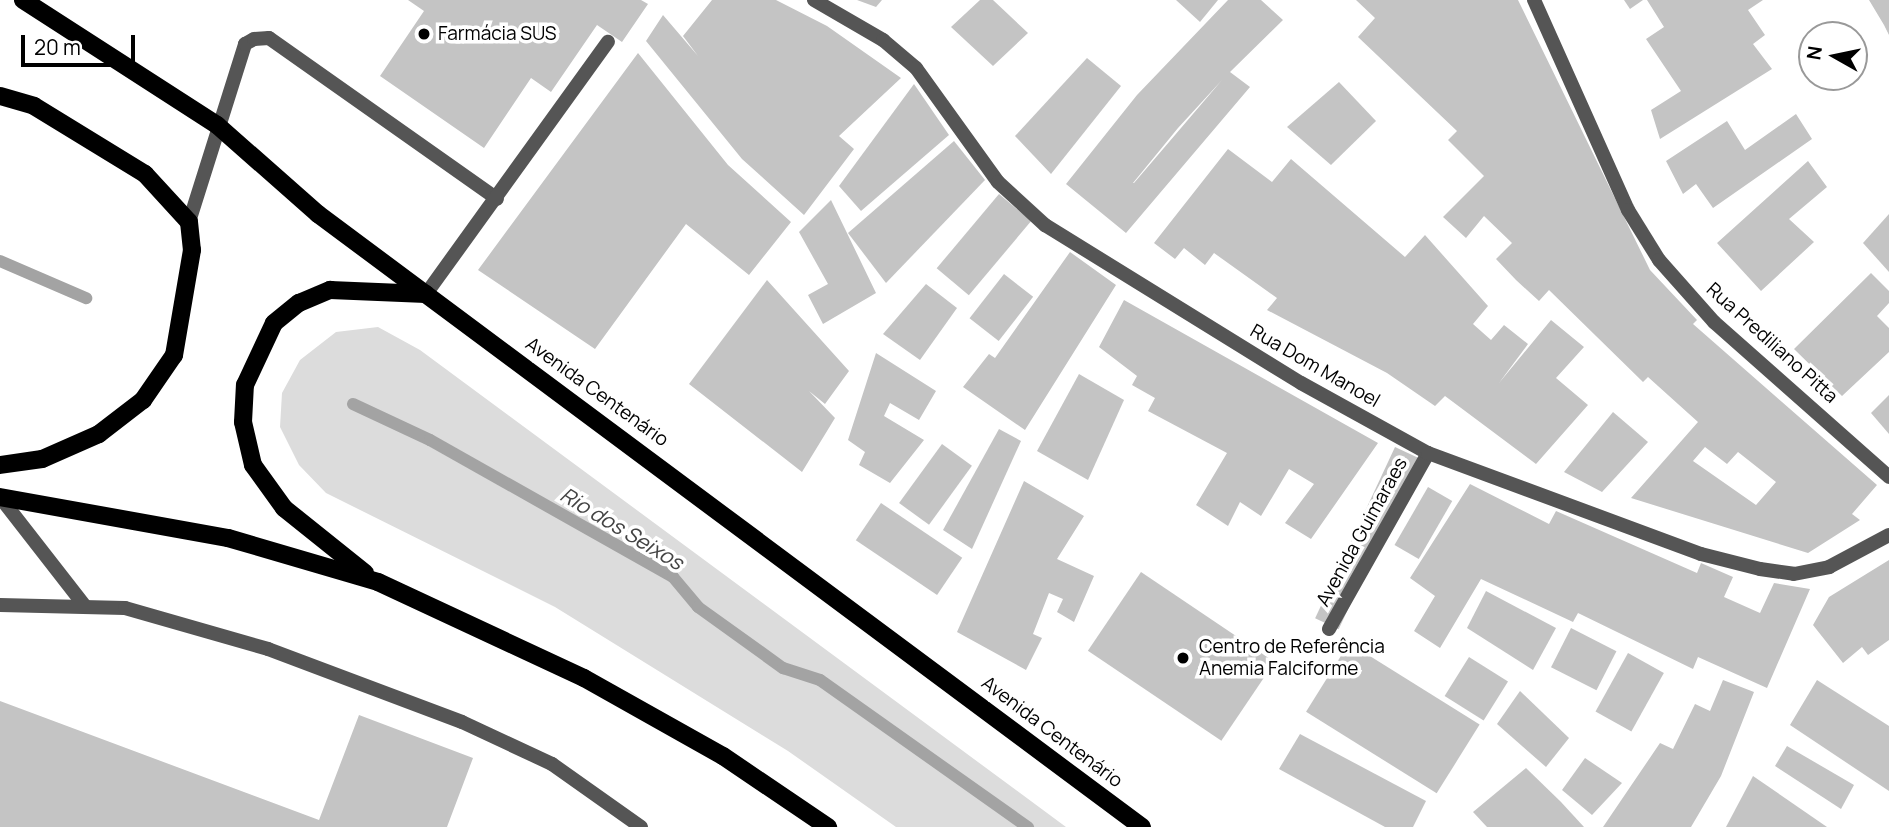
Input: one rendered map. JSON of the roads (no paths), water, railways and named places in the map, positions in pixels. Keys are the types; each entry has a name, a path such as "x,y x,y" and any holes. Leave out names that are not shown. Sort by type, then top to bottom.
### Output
{"main road":[{"name":"Avenida Centenário","path":"23,0 217,125 318,214 1142,827"},
{"path":"0,96 34,106 96,141 145,174 189,222 187,306 174,355 143,400 99,434 42,458 0,465"},
{"path":"378,582 292,515 253,465 243,422 245,385 274,323 299,303 330,290 426,293"},
{"path":"0,497 228,538 378,582 584,678 723,756 828,827"}],"street":[{"name":"Rua Dom Manoel","path":"814,0 883,40 916,68 998,181 1045,225 1301,383 1428,453 1701,554 1760,569 1794,574 1829,567 1889,535"},
{"name":"Rua Prediliano Pitta","path":"1534,0 1629,210 1659,260 1714,322 1889,477"},
{"path":"189,222 217,125 245,44 269,38 497,199"},
{"path":"426,293 497,199 608,42"},
{"name":"Avenida Guimaraes","path":"1329,629 1428,453"},
{"path":"0,497 84,605"},
{"path":"0,606 84,605 173,619 392,695 552,764 631,824"}],"waterway":[{"name":"Rio dos Seixos","path":"0,261 86,298"},
{"name":"Rio dos Seixos","path":"353,404 430,440 673,577 698,607 783,668 820,680 1028,827"}],"place":[{"name":"Farmácia SUS","path":"424,34"},
{"name":"Centro de Referência Anemia Falciforme","path":"1183,658"}]}
